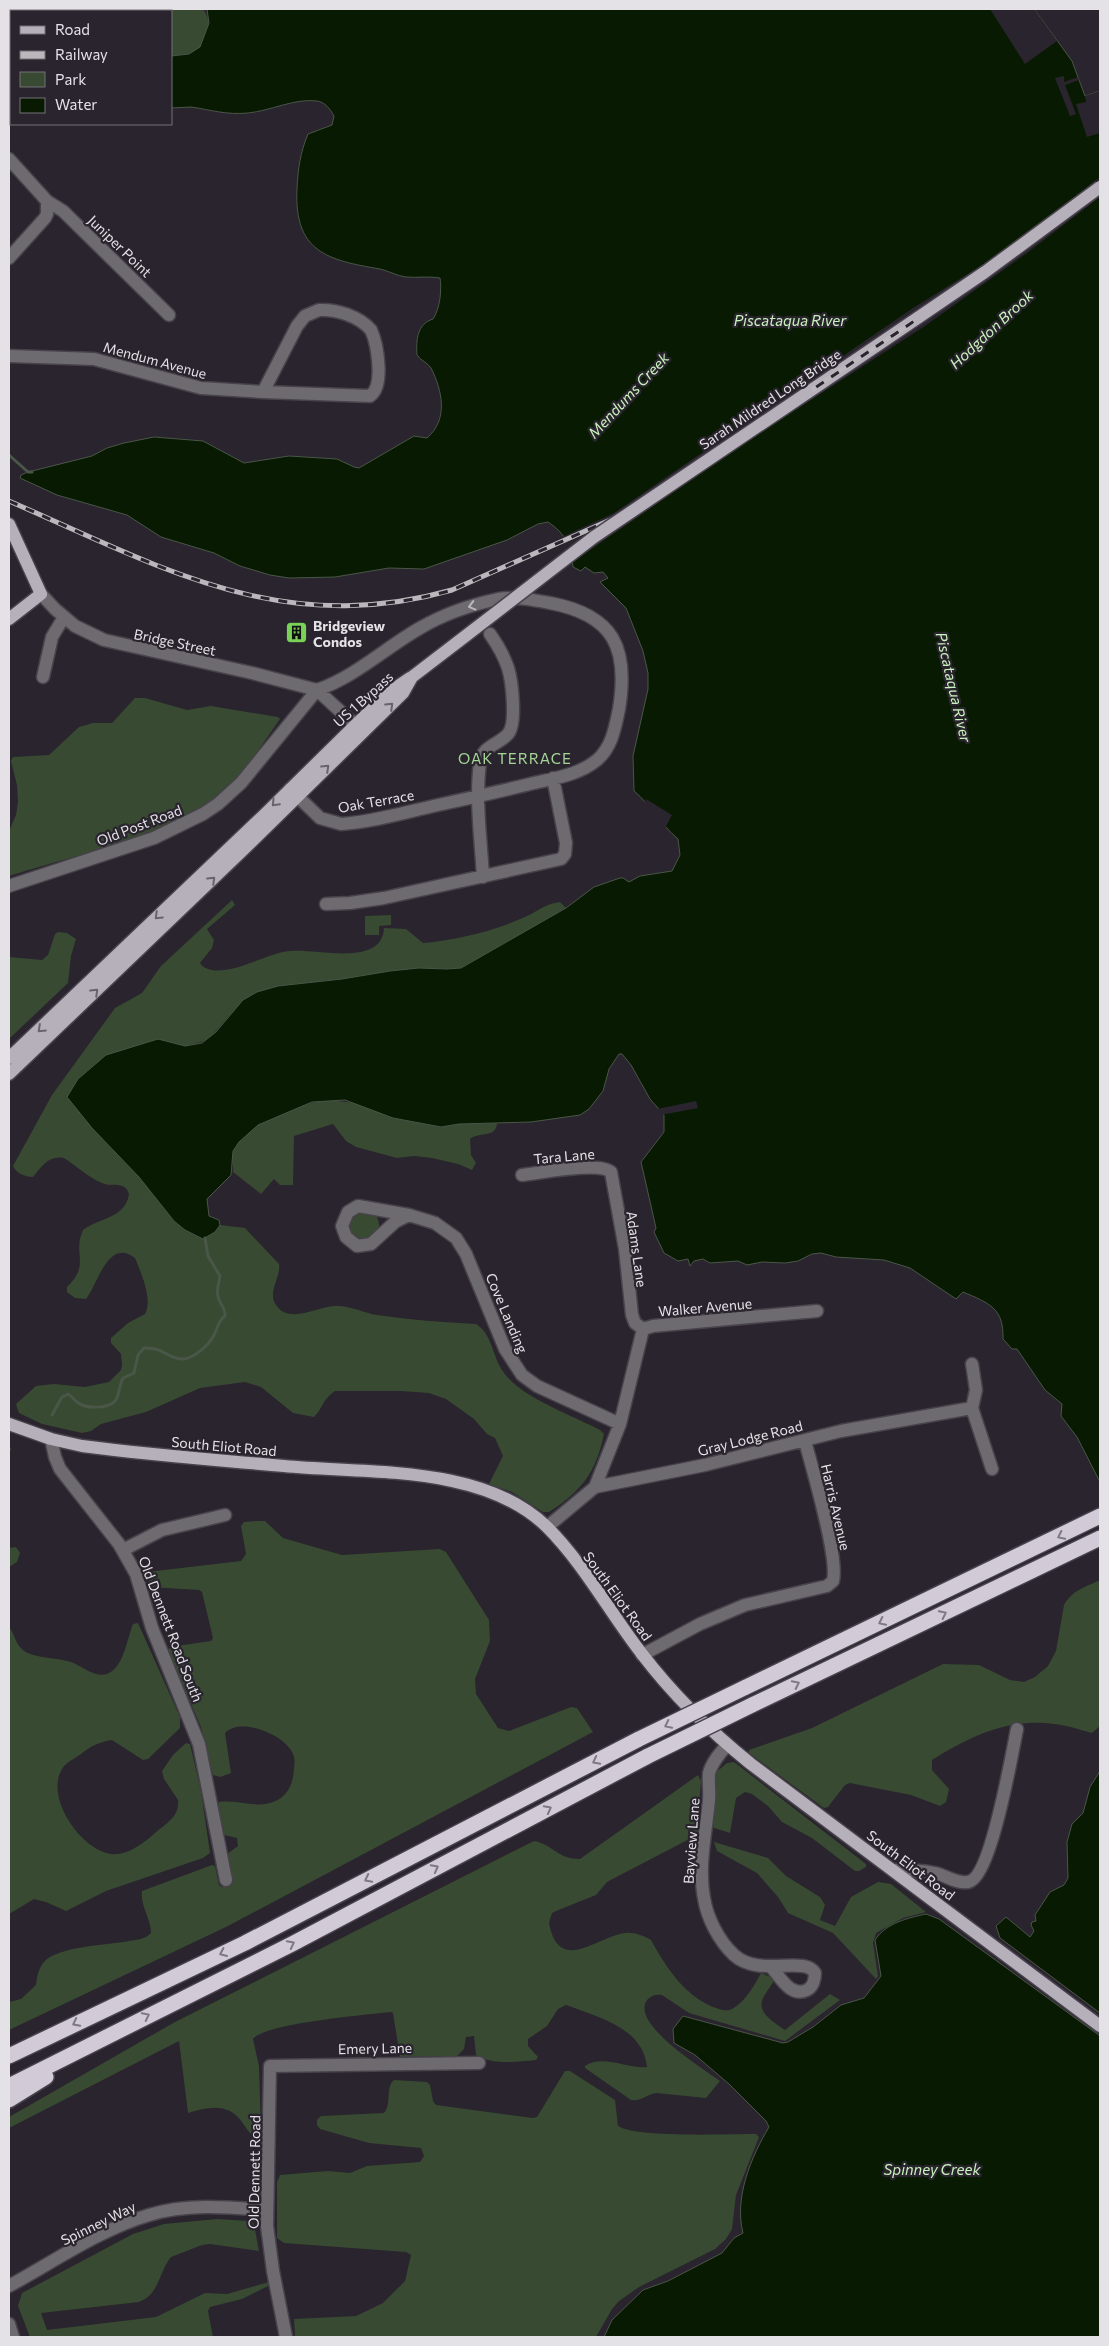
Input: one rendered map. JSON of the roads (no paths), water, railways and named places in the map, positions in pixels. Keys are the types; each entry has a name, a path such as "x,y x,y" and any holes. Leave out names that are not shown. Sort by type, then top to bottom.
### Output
{"highway":[{"path":"9,2056 245,1943 639,1739 1100,1516"},
{"path":"9,2086 292,1944 648,1756 1100,1538"},
{"path":"9,2100 118,2030"}],"main road":[{"name":"Sarah Mildred Long Bridge","path":"359,728 403,693 412,677 594,537 985,272 1100,188"},
{"path":"9,524 41,594 9,619"},
{"path":"9,1074 359,728"},
{"name":"US 1 Bypass","path":"294,792 335,744 359,728"},
{"path":"9,1058 294,792"},
{"name":"South Eliot Road","path":"9,1424 51,1439 82,1446 140,1453 433,1477 496,1495 525,1510 547,1527 571,1555 642,1655 686,1706 727,1745 1100,2026"}],"street":[{"name":"Juniper Point","path":"9,159 47,201 63,211 170,315"},
{"path":"9,258 45,218 47,214 47,201"},
{"name":"Mendum Avenue","path":"9,356 94,359 205,389 263,392 370,396 376,390 379,373 371,330 360,321 344,314 324,309 313,312 297,326 263,392"},
{"name":"Bridge Street","path":"41,594 64,617 83,631 113,644 252,673 317,690 359,728"},
{"name":"Oak Terrace","path":"294,792 320,818 341,824 479,796 579,771 598,759 608,745 615,730 622,687 622,660 616,645 601,624 591,616 571,608 542,601 511,598 467,606 419,628 337,682 317,690"},
{"path":"43,676 52,637 64,617"},
{"path":"483,877 479,796 480,762 486,748 509,733 514,719 509,669 498,645 490,634"},
{"name":"Old Post Road","path":"9,886 154,838 189,822 218,804 253,769 317,690"},
{"path":"326,904 373,900 551,863 563,857 566,851 565,832 553,778"},
{"name":"Tara Lane","path":"522,1175 586,1168 608,1170"},
{"name":"Adams Lane","path":"608,1170 613,1175 615,1200 625,1249 632,1315 635,1323 643,1329"},
{"name":"Cove Landing","path":"409,1215 395,1222 377,1240 364,1246 351,1242 346,1237 342,1226 348,1212 358,1206 409,1215 435,1223 456,1238 466,1254 505,1350 522,1375 537,1386 620,1424"},
{"name":"Walker Avenue","path":"595,1487 620,1424 643,1329 652,1326 817,1311"},
{"path":"972,1364 976,1390 972,1408 992,1469"},
{"name":"Gray Lodge Road","path":"547,1527 595,1487 705,1465 841,1431 972,1408"},
{"name":"Old Dennett Road South","path":"51,1439 60,1469 123,1550 136,1574 152,1628 199,1744 226,1880"},
{"name":"Harris Avenue","path":"642,1655 700,1624 745,1604 822,1587 833,1581 834,1568 827,1529 805,1440"},
{"path":"123,1550 162,1530 226,1515"},
{"path":"893,1870 928,1872 962,1882 974,1880 991,1844 1017,1729"},
{"name":"Bayview Lane","path":"727,1745 717,1758 709,1775 709,1796 702,1872 704,1898 712,1924 732,1953 746,1962 772,1968"},
{"name":"Emery Lane","path":"270,2066 480,2063"},
{"name":"Old Dennett Road","path":"270,2066 267,2210 273,2272 286,2337"},
{"name":"Spinney Way","path":"9,2286 106,2233 150,2214 200,2208 267,2210"},
{"path":"9,2324 14,2337"}],"water":[{"name":"Piscataqua River","path":"207,9 1034,9 1072,61 1085,96 1100,91 1100,1482 1077,1437 1061,1416 1062,1404 1045,1390 1017,1349 1012,1349 1003,1339 1003,1329 998,1313 980,1300 963,1292 956,1299 910,1268 884,1260 836,1257 821,1253 812,1254 798,1261 785,1263 762,1262 747,1265 738,1261 710,1263 703,1259 694,1261 690,1266 688,1259 678,1261 664,1253 654,1232 656,1228 641,1162 664,1132 664,1115 650,1099 631,1065 622,1054 619,1054 609,1069 603,1091 589,1109 580,1115 531,1122 459,1124 441,1127 393,1118 345,1100 312,1102 258,1125 239,1142 233,1151 231,1175 207,1199 209,1216 219,1220 220,1225 215,1232 203,1239 185,1230 174,1221 139,1177 92,1128 67,1097 78,1079 106,1055 158,1039 185,1046 202,1043 216,1032 243,1000 257,992 278,986 342,979 390,971 419,968 461,968 566,908 594,887 620,878 629,882 640,876 672,871 680,855 678,839 634,791 633,756 648,689 648,673 643,651 626,608 600,582 608,578 603,572 594,573 585,567 581,571 573,567 571,553 566,541 559,531 548,522 538,524 507,540 424,569 389,568 335,577 289,578 270,575 240,566 214,553 161,537 127,515 57,495 20,478 21,475 28,472 92,456 107,448 124,443 154,437 203,441 244,463 289,456 337,459 359,468 414,436 427,438 438,422 441,404 438,386 431,368 417,355 417,338 424,325 433,319 439,305 441,293 440,278 403,276 344,262 318,249 308,240 301,227 297,189 301,154 308,134 332,125 334,116 329,108 320,102 309,101 300,101 248,113 225,113 191,107 172,108 172,56 189,54 200,47 209,23"},
{"path":"1100,1771 1100,2013 1000,1938 996,1926 1006,1917 1030,1937 1034,1931 1031,1925 1032,1922 1036,1921 1035,1915 1050,1892 1064,1885 1068,1878 1067,1842 1072,1824 1083,1813 1090,1787"},
{"name":"Spinney Creek","path":"926,1914 939,1919 1100,2036 1100,2337 604,2337 612,2320 643,2290 668,2281 722,2253 734,2238 743,2233 741,2206 746,2178 750,2164 769,2127 766,2121 729,2084 695,2055 674,2043 673,2029 683,2016 783,2043 788,2042 813,2027 841,2005 864,1998 881,1976 875,1940 891,1925"}],"waterway":[{"name":"Mendums Creek","path":"9,455 28,472 32,472"},
{"path":"52,1415 62,1397 68,1394 85,1406 102,1407 112,1404 117,1399 123,1378 134,1373 138,1355 144,1348 156,1349 176,1358 186,1359 200,1351 208,1343 225,1313 217,1293 220,1276 208,1256 205,1238"}],"railway":[{"path":"9,501 118,550 171,571 223,588 277,600 332,606 390,603 452,590 635,509 987,272 1100,187"}],"place":[{"name":"Bridgeview Condos","path":"297,633"}],"district":[{"name":"OAK TERRACE","path":"515,758"}],"water label":[{"name":"Hodgdon Brook","path":"991,329"}]}
